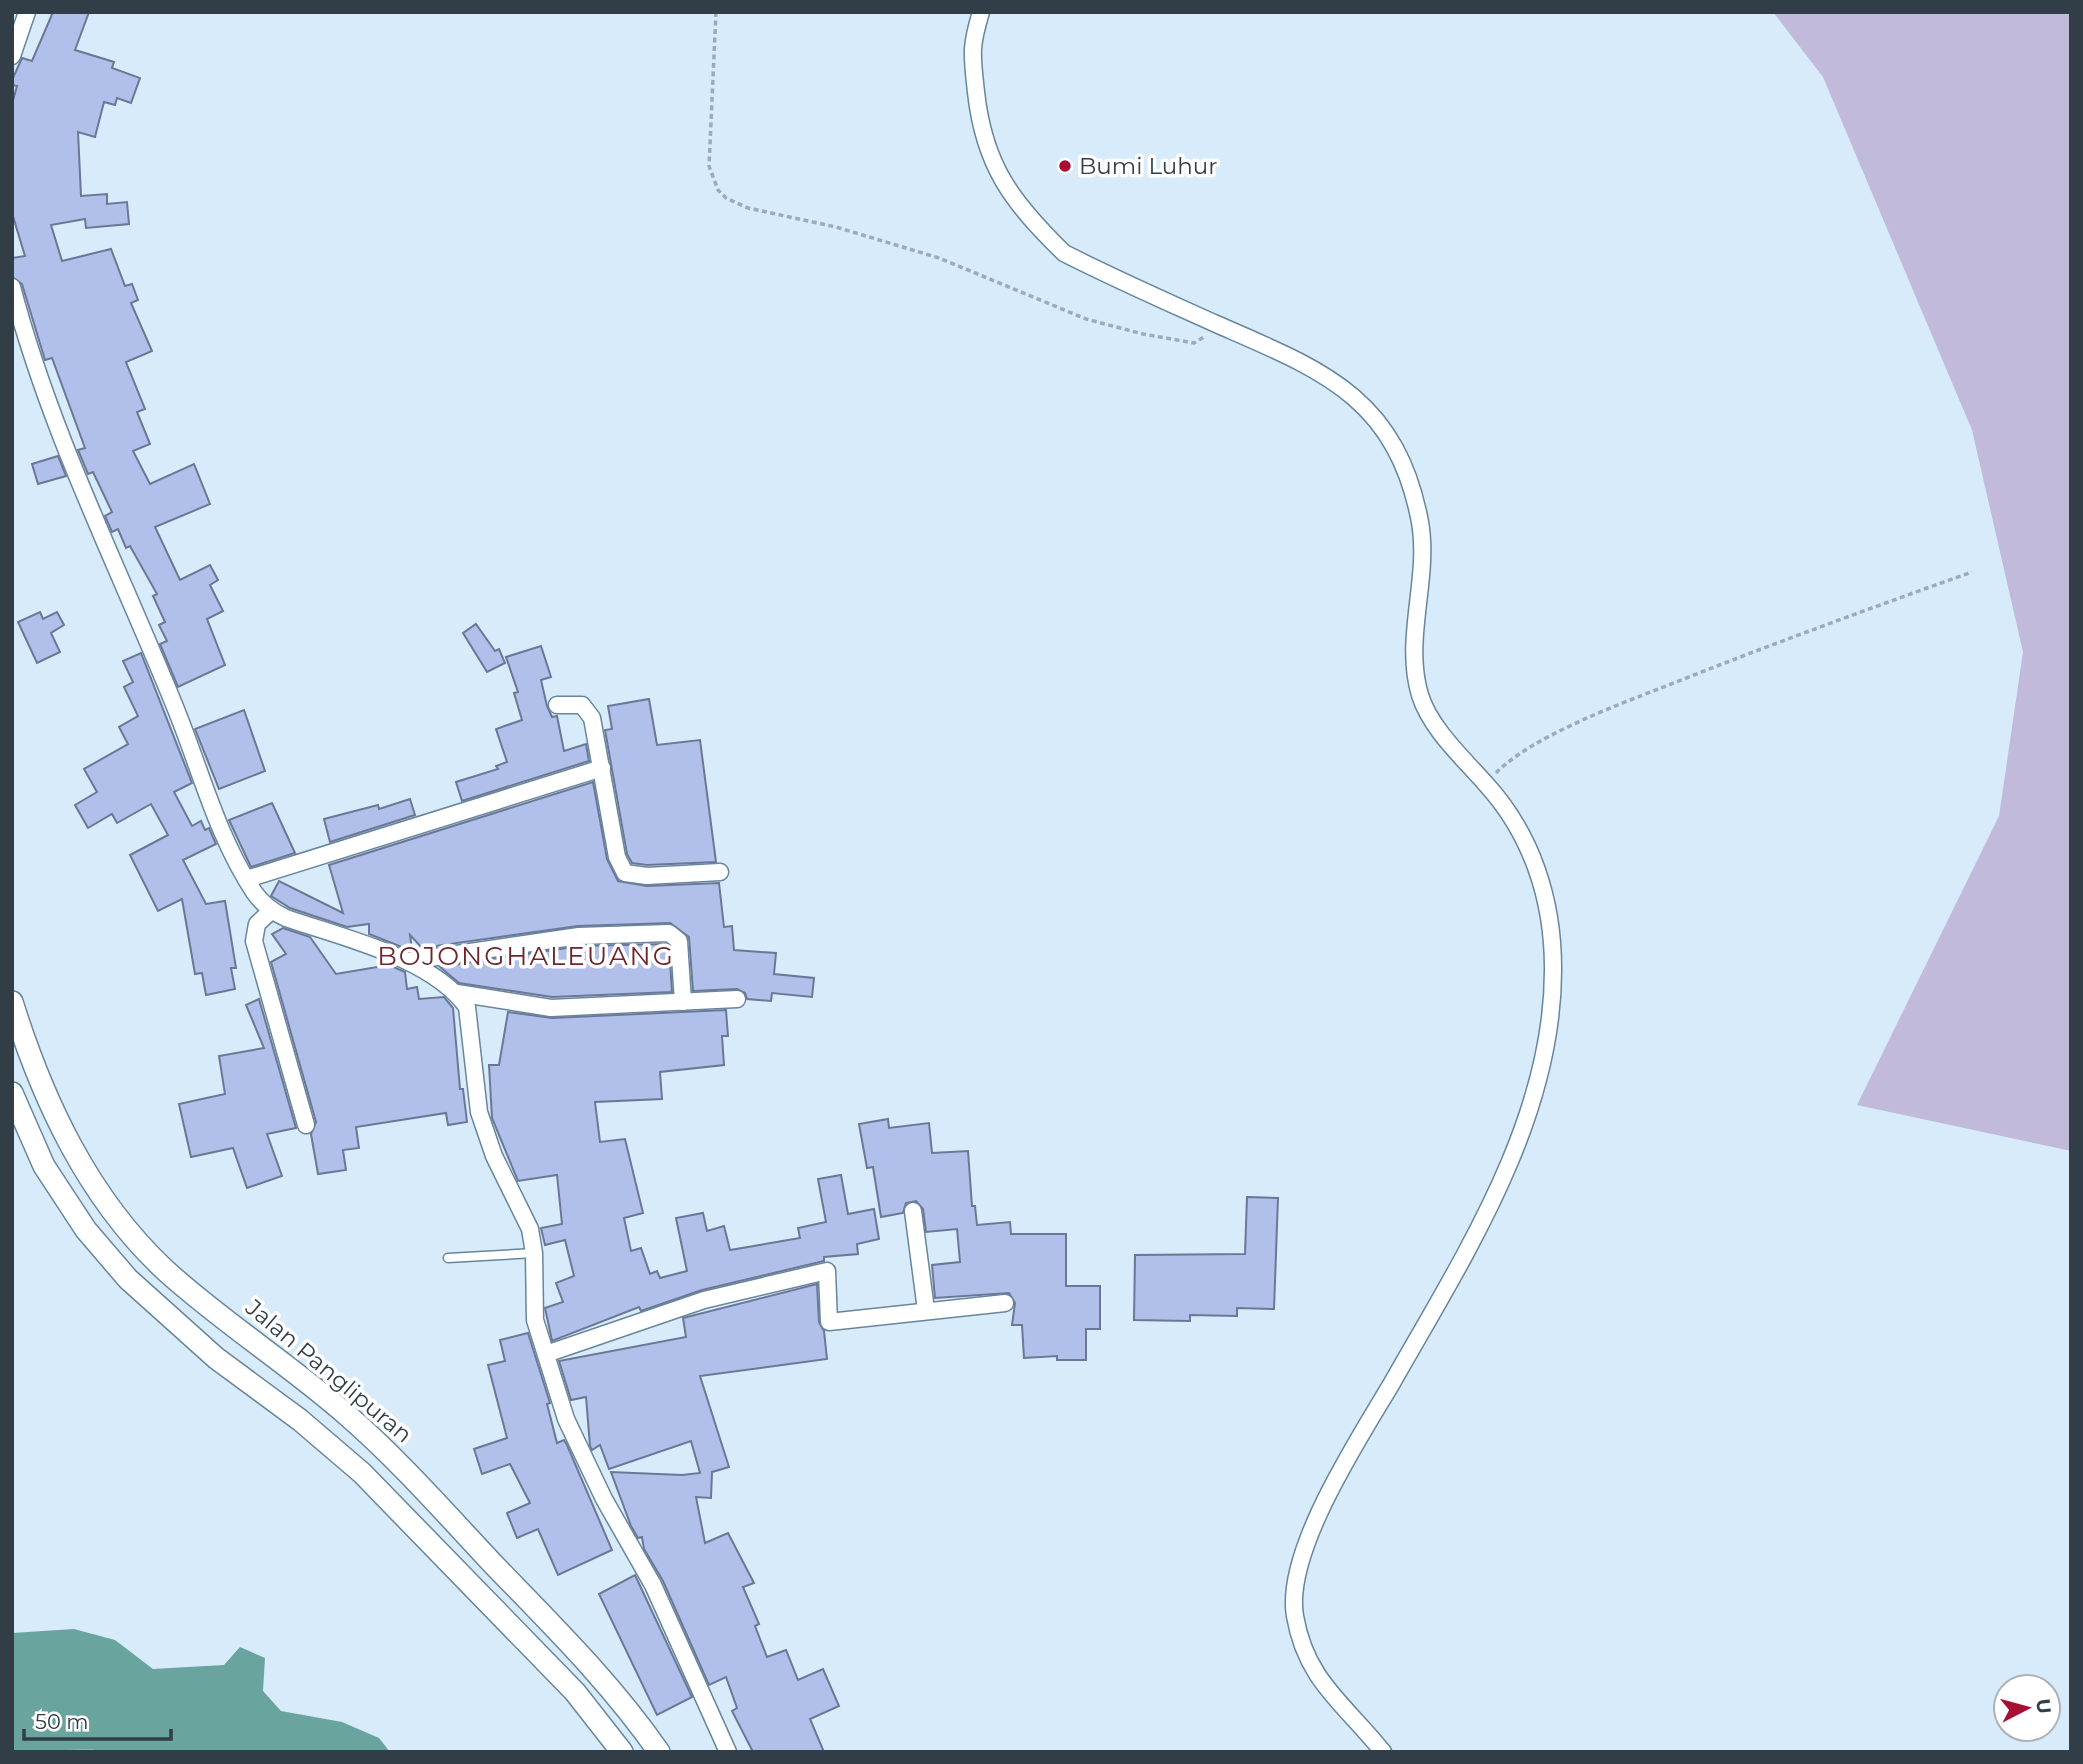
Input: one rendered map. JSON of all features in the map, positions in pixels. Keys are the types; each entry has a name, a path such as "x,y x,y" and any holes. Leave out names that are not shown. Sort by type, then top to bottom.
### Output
{"main road":[{"name":"Jalan Panglipuran","path":"12,1002 30,1058 63,1134 84,1170 143,1246 181,1284 337,1406 390,1455 603,1678 659,1752"},
{"path":"12,1093 44,1166 86,1230 128,1279 216,1358 300,1420 362,1473 575,1692 622,1752"}],"street":[{"path":"12,56 27,12"},
{"path":"981,12 971,45 980,129 998,177 1034,224 1064,253 1327,374 1366,408 1389,440 1407,475 1421,529 1423,564 1415,653 1420,695 1439,727 1486,783 1525,840 1544,891 1550,922 1553,968 1550,1025 1538,1083 1522,1132 1491,1200 1448,1282 1338,1479 1298,1563 1294,1584 1294,1611 1307,1659 1332,1698 1383,1752"},
{"path":"12,287 52,416 115,571 173,702 217,815 247,880 271,911 410,961 457,993 467,1007 479,1112 494,1156 521,1205 534,1253 535,1321 566,1419 587,1466 653,1585 728,1752"},
{"path":"557,705 582,705 588,710 602,768 617,858 625,873 647,876 720,872"},
{"path":"247,880 602,768"},
{"path":"271,911 257,924 254,941 306,1125"},
{"path":"410,961 579,936 669,933 679,941 683,1002"},
{"path":"457,993 551,1008 737,999"},
{"path":"913,1211 926,1310"},
{"path":"546,1354 704,1300 827,1271 829,1322 1005,1303"}],"lane":[{"path":"449,1258 534,1253"}],"path":[{"path":"716,12 709,166 712,180 726,198 748,208 836,227 939,258 1086,319 1124,330 1194,343 1222,326"},
{"path":"1486,783 1510,758 1600,712 1842,618 1891,603 1972,572"}],"shaded area":[{"path":"1773,12 2071,12 2071,1151 1857,1105 1999,816 2023,652 1972,430 1823,77"},
{"path":"74,1629 115,1640 153,1669 224,1665 240,1647 265,1658 263,1691 281,1711 342,1722 379,1738 390,1752 12,1752 12,1633"}],"building":[{"path":"53,12 89,12 75,50 114,62 112,68 140,78 131,103 117,98 115,105 104,102 95,137 78,132 81,196 107,194 107,204 127,202 129,224 86,228 85,219 51,225 62,261 111,249 125,286 132,284 138,300 131,303 152,351 126,362 145,409 137,412 150,444 133,451 150,484 194,464 210,504 155,527 180,580 210,565 218,580 210,585 223,611 207,619 225,665 178,687 160,644 167,641 159,625 165,622 153,596 157,594 130,546 126,548 118,529 112,532 105,516 112,512 93,472 88,474 78,450 85,448 52,358 45,360 22,284 12,277 12,258 25,256 12,213 12,104 17,86 12,85 12,80 22,58 32,61"},
{"path":"58,456 66,476 38,484 32,464"},
{"path":"40,612 43,619 57,612 64,625 51,633 60,652 37,663 18,622"},
{"path":"476,624 495,651 499,649 505,663 487,672 463,633"},
{"path":"541,646 551,677 541,680 547,706 552,717 557,716 564,751 586,744 589,761 462,801 456,782 498,769 496,766 507,762 496,729 522,720 514,693 518,692 506,657"},
{"path":"141,653 192,783 174,792 192,826 201,821 205,830 209,828 216,844 183,860 206,904 225,901 236,968 231,968 235,989 206,995 202,973 195,974 182,899 158,911 130,855 168,835 151,804 117,823 112,814 88,828 75,805 97,792 84,769 128,744 119,727 138,716 124,687 133,682 123,661"},
{"path":"649,699 657,745 700,740 716,862 647,865 632,863 627,854 605,730 612,729 608,706"},
{"path":"244,710 265,771 219,789 195,729"},
{"path":"593,782 607,859 618,881 647,886 719,883 724,927 732,926 734,950 776,953 774,974 814,978 812,997 772,993 771,1001 747,999 745,993 737,989 693,991 689,937 670,923 578,926 422,948 410,935 412,950 409,950 369,934 369,924 347,927 290,908 271,896 279,881 343,913 329,865"},
{"path":"410,799 415,815 330,842 324,819 378,805 379,809"},
{"path":"272,803 295,853 251,867 229,820"},
{"path":"283,928 310,937 336,974 389,965 405,972 407,989 417,987 419,999 444,997 453,1008 460,1089 463,1089 467,1122 448,1125 446,1113 356,1127 359,1148 343,1150 346,1170 318,1174 311,1134 316,1122 271,962 286,954 272,934"},
{"path":"580,946 669,946 672,992 552,997 459,983 440,967"},
{"path":"259,999 296,1128 267,1134 282,1176 247,1188 233,1148 191,1157 179,1104 225,1094 219,1056 264,1048 246,1005"},
{"path":"726,1010 728,1036 722,1036 724,1065 660,1072 662,1099 595,1102 600,1142 625,1139 643,1213 624,1218 631,1251 641,1248 650,1274 657,1271 660,1278 687,1271 676,1218 703,1213 707,1231 724,1226 730,1250 800,1238 798,1228 826,1222 818,1179 841,1175 848,1214 874,1209 879,1239 857,1244 858,1254 824,1257 824,1261 702,1290 641,1311 639,1307 552,1341 545,1308 563,1302 556,1283 574,1276 565,1240 545,1245 541,1228 562,1224 557,1175 518,1181 492,1118 489,1065 499,1065 508,1012 552,1018"},
{"path":"888,1119 889,1128 929,1123 932,1153 968,1151 972,1206 975,1206 977,1225 1010,1222 1011,1234 1066,1234 1066,1286 1100,1286 1100,1329 1086,1329 1086,1360 1057,1360 1057,1356 1024,1358 1022,1325 1012,1325 1015,1303 1009,1293 935,1298 932,1265 960,1262 957,1229 926,1232 923,1209 916,1201 906,1203 903,1213 881,1217 873,1167 867,1168 859,1124"},
{"path":"1247,1197 1278,1198 1274,1309 1237,1308 1237,1316 1190,1315 1190,1321 1134,1320 1135,1255 1245,1254"},
{"path":"817,1284 819,1322 824,1331 827,1359 700,1376 729,1467 712,1472 711,1498 696,1497 705,1543 728,1533 754,1583 743,1587 759,1624 755,1626 767,1657 786,1650 798,1680 823,1669 839,1706 810,1719 824,1752 753,1752 732,1711 737,1708 726,1677 709,1685 663,1581 644,1549 642,1537 638,1538 631,1526 611,1472 682,1475 700,1473 691,1441 609,1469 600,1445 592,1450 590,1446 586,1397 571,1400 559,1361 686,1337 683,1318"},
{"path":"528,1333 550,1403 547,1404 557,1443 564,1440 567,1445 612,1550 558,1575 538,1529 517,1538 507,1513 530,1503 510,1464 482,1474 474,1449 507,1438 488,1365 505,1361 500,1340"},
{"path":"635,1575 692,1697 657,1715 599,1594"}],"place":[{"name":"Bumi Luhur","path":"1065,166"}],"district":[{"name":"BOJONGHALEUANG","path":"526,956"}]}
